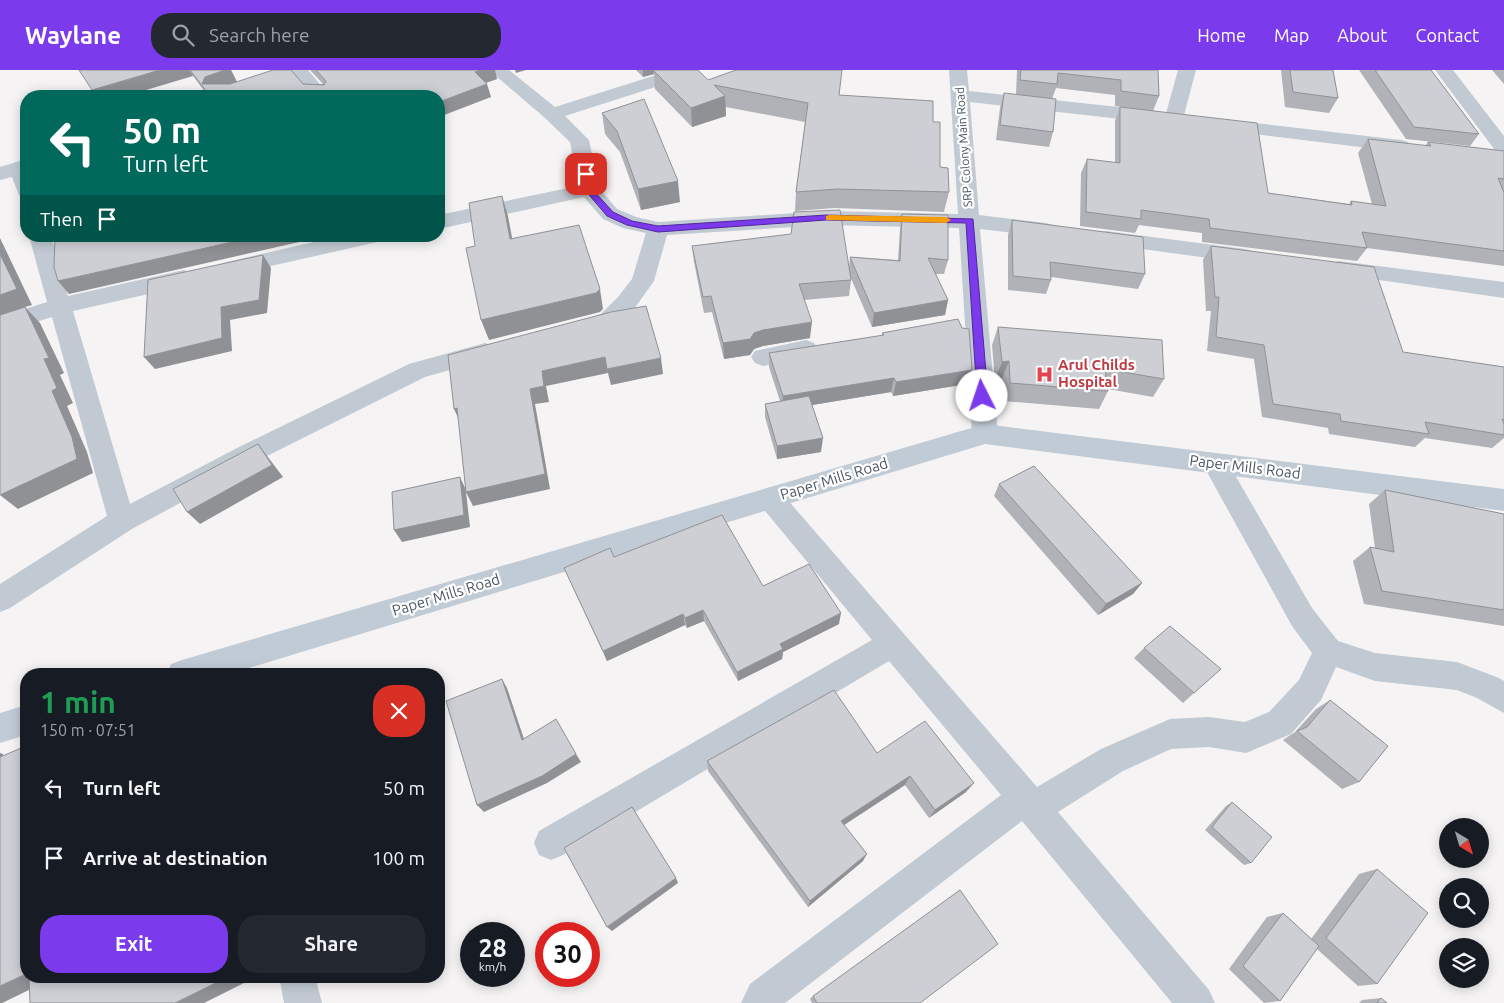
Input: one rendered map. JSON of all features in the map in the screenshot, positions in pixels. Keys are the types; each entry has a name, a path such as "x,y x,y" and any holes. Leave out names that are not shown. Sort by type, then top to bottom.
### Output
{"main road":[{"name":"Paper Mills Road","path":"228,667 770,498 985,434 1504,500"},
{"path":"0,728 20,722"}],"street":[{"path":"498,70 552,114 579,140 589,190 610,214 630,223 658,229 826,218 970,220 1267,259"},
{"path":"552,114 690,70"},
{"name":"SRP Colony Main Road","path":"958,70 970,220 967,321 985,434"},
{"path":"1174,119 1187,70"},
{"path":"1444,70 1504,149"},
{"path":"291,71 314,90"},
{"path":"961,96 1416,148"},
{"path":"1485,156 1504,158"},
{"path":"0,174 20,167"},
{"path":"445,221 589,190"},
{"path":"566,332 609,320 626,303 643,281 658,229"},
{"path":"42,242 122,521"},
{"path":"0,325 60,306 346,242"},
{"path":"1317,266 1504,290"},
{"path":"763,357 831,345"},
{"path":"0,599 122,521 250,453 418,370 511,346"},
{"path":"1215,463 1302,617 1328,651 1375,667 1457,676 1488,688 1504,698"},
{"path":"770,498 1196,1003"},
{"path":"551,843 893,643"},
{"path":"760,1003 763,997 771,990 1029,803 1079,779 1112,760 1170,734 1209,732 1246,738 1280,723 1310,690 1328,651"},
{"path":"298,983 302,1003"}],"building":[{"path":"79,70 160,70 92,90"},
{"path":"190,70 225,70 205,77 202,84 230,84 273,70 291,70 303,84 324,85 326,81 316,70 481,70 475,72 487,84 445,100 445,90 205,90"},
{"path":"653,70 698,70 708,80 736,70 842,70 839,95 933,101 933,122 940,122 940,167 948,168 949,192 837,189 796,192 808,103 714,85 725,96 691,108"},
{"path":"1021,70 1158,70 1159,96 1121,91 1121,80 1058,73 1057,84 1020,80"},
{"path":"1290,70 1333,70 1338,98 1293,92"},
{"path":"1375,70 1431,70 1479,134 1414,127"},
{"path":"1004,93 1056,99 1053,132 1000,125"},
{"path":"644,99 678,181 638,189 617,131 602,113"},
{"path":"1120,107 1257,123 1268,193 1352,205 1351,201 1386,206 1368,139 1431,146 1428,142 1504,151 1504,179 1498,178 1504,193 1504,251 1362,232 1367,248 1210,228 1209,219 1141,210 1141,219 1086,212 1087,159 1120,163"},
{"path":"502,196 510,239 579,225 600,289 596,293 481,320 466,248 475,246 469,203"},
{"path":"840,210 851,280 799,284 812,322 763,330 754,333 750,339 723,343 711,296 703,297 692,246 791,234 794,212"},
{"path":"902,214 948,215 948,260 928,258 948,300 874,313 850,257 900,261"},
{"path":"1012,220 1143,237 1145,274 1050,262 1051,280 1013,276"},
{"path":"55,242 232,242 58,281 54,267"},
{"path":"1211,246 1374,267 1403,352 1504,367 1504,420 1502,419 1504,435 1425,422 1429,434 1341,421 1340,414 1273,404 1264,345 1216,337 1219,297 1215,297"},
{"path":"0,254 17,289 0,295"},
{"path":"263,255 259,300 221,307 222,338 144,357 148,280"},
{"path":"646,306 661,358 607,369 605,357 542,371 544,386 530,389 545,474 466,492 457,408 454,409 448,355 611,312"},
{"path":"25,307 49,358 44,359 57,388 52,391 72,437 77,459 0,495 0,315"},
{"path":"958,319 962,328 969,329 972,370 896,382 894,378 783,396 769,353 884,335 882,333"},
{"path":"998,327 1162,340 1164,379 1105,369 1108,391 1010,383 1009,361 1002,362"},
{"path":"809,396 823,438 777,446 765,404"},
{"path":"258,444 272,465 187,512 173,489"},
{"path":"1034,466 1142,583 1106,604 999,484"},
{"path":"460,477 464,515 394,530 392,492"},
{"path":"1385,490 1504,514 1504,610 1382,591 1370,547 1394,552"},
{"path":"722,515 763,586 809,564 841,613 780,644 783,649 737,672 703,610 685,618 683,614 603,651 564,568 610,548 614,557"},
{"path":"1170,626 1221,669 1194,693 1144,648"},
{"path":"502,679 522,740 556,719 576,754 542,776 477,805 446,701"},
{"path":"834,690 877,753 925,721 974,783 935,810 910,776 841,821 867,854 810,901 707,761"},
{"path":"1330,700 1388,746 1359,782 1297,731 1307,727"},
{"path":"20,749 20,977 0,986 0,757"},
{"path":"1232,802 1272,837 1251,863 1212,827"},
{"path":"632,807 676,878 607,927 564,848"},
{"path":"1377,869 1428,913 1377,984 1326,938"},
{"path":"960,890 998,944 920,1003 817,1003 813,996"},
{"path":"1283,913 1319,946 1280,1001 1243,966"},
{"path":"29,983 216,983 175,1003 30,1003"},
{"path":"1381,998 1387,1003 1377,1003"}],"slow traffic":[{"path":"829,218 946,220"}],"place":[{"name":"Arul Childs Hospital","path":"1044,374"}],"route":[{"path":"586,174 589,190 610,214 630,223 658,229 826,218 970,220 982,396"}]}
